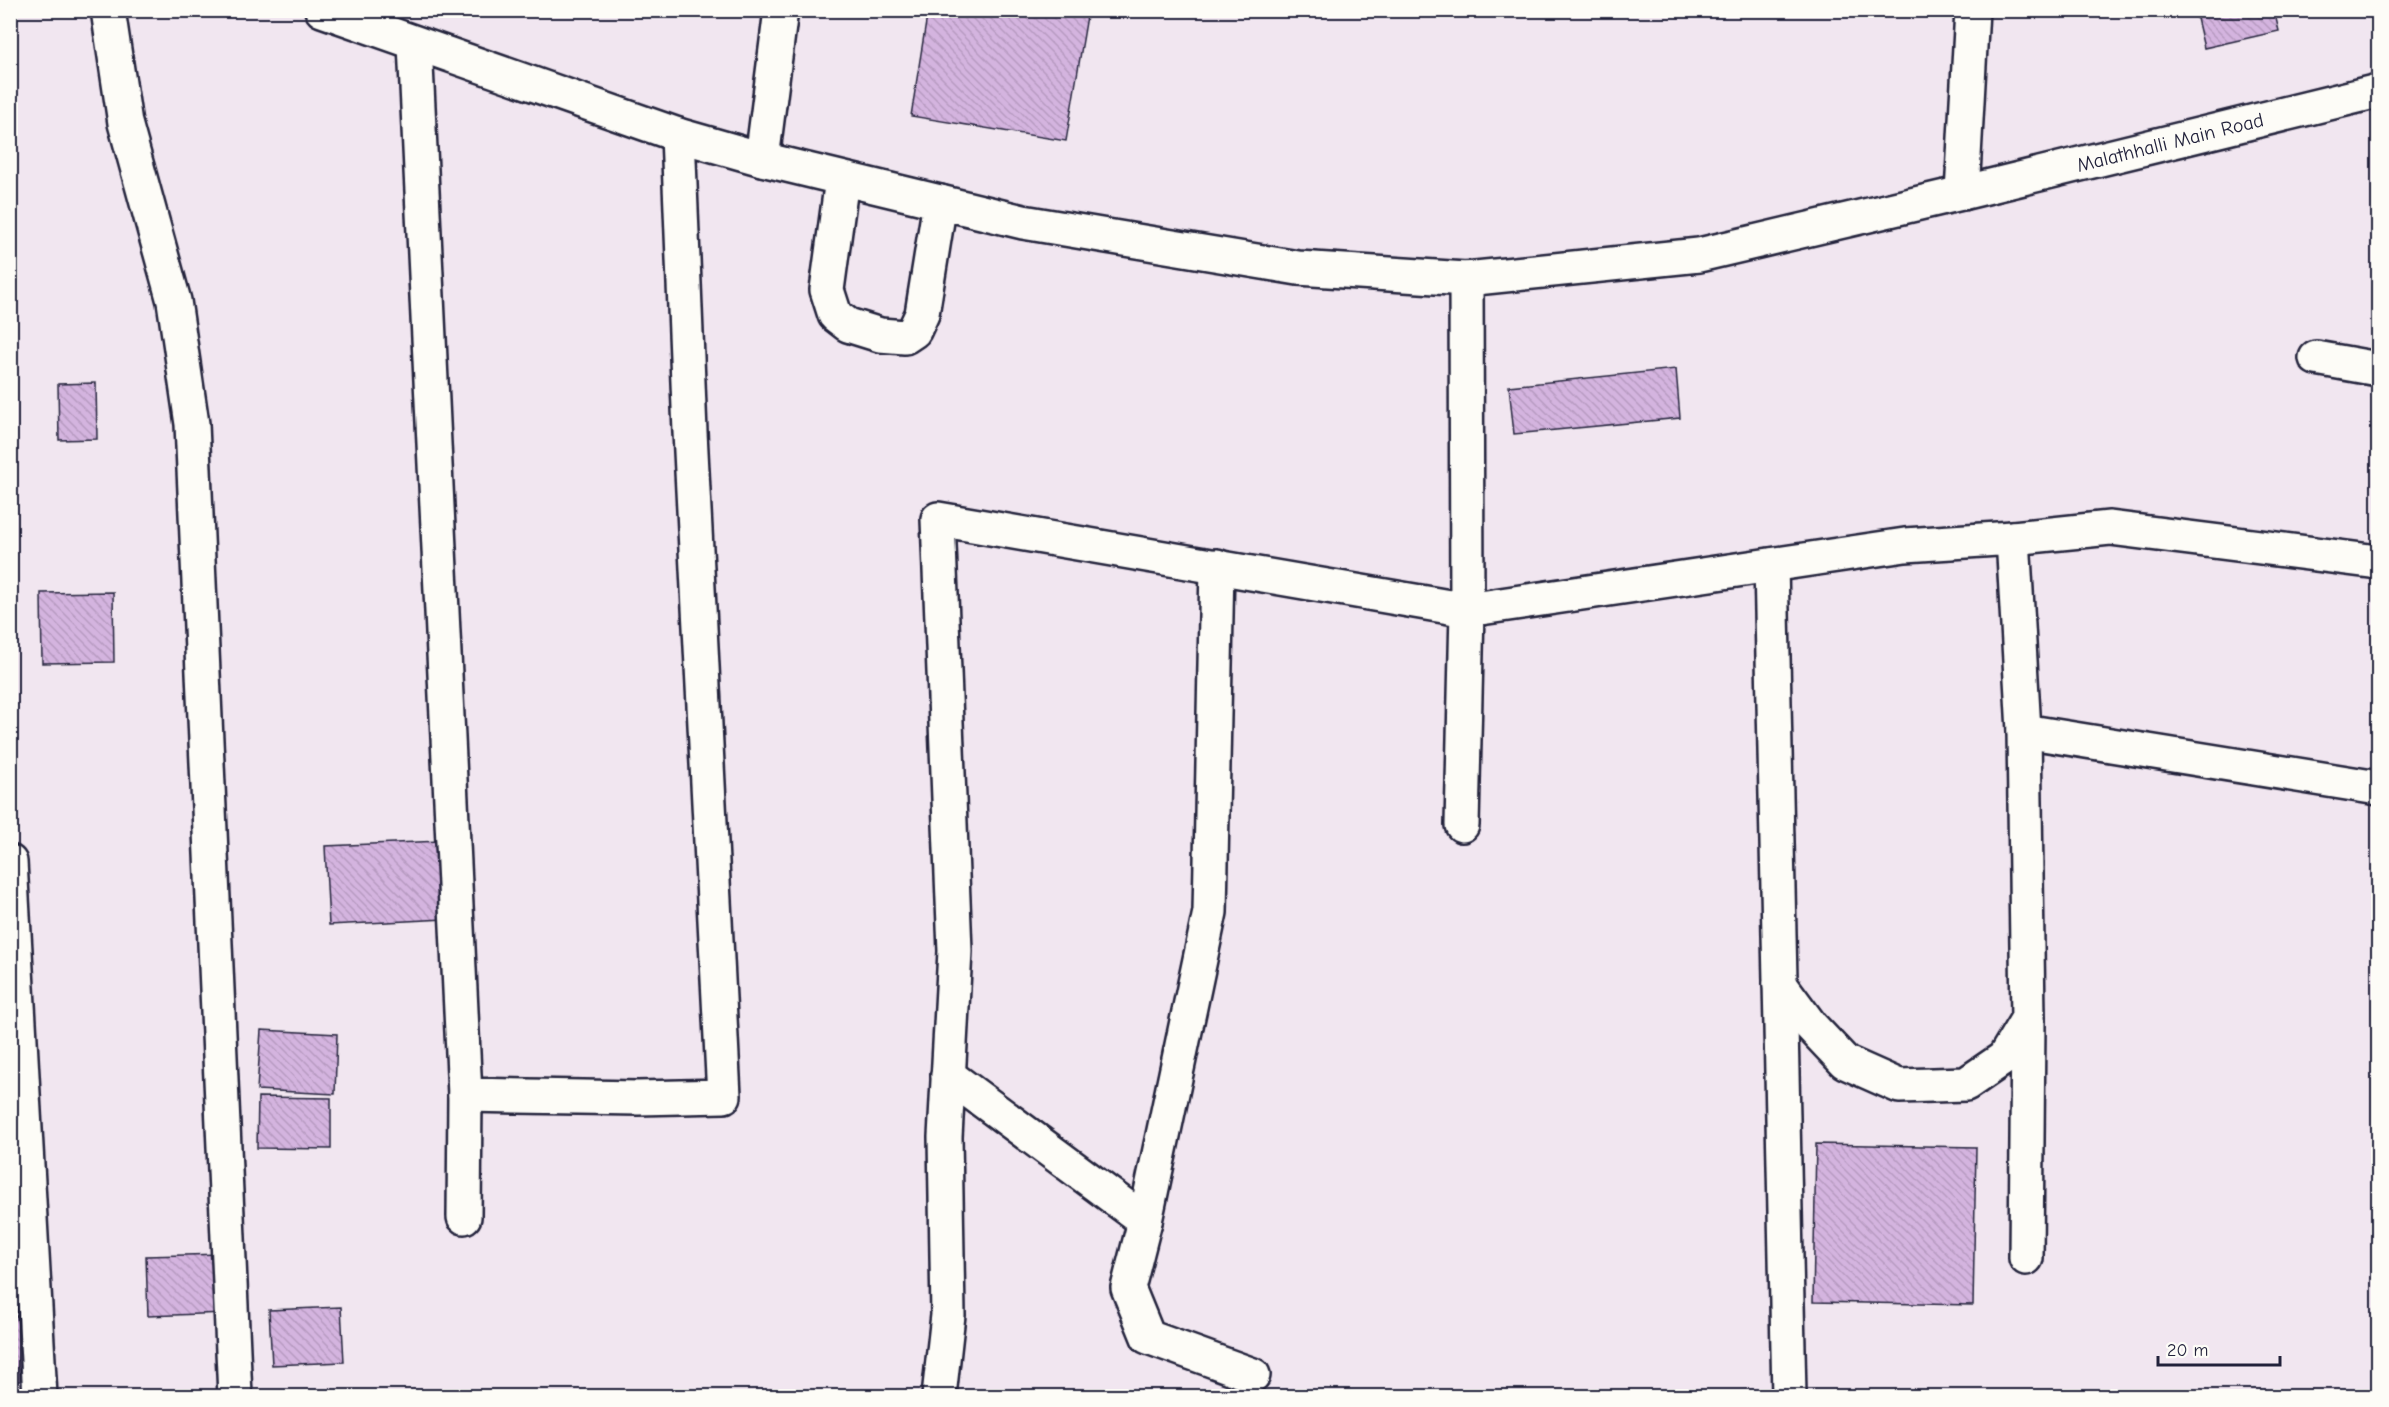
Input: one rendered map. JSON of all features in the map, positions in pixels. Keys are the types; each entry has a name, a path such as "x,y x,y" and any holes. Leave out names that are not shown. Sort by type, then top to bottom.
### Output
{"street":[{"path":"108,10 125,123 174,301 192,424 235,1396"},
{"name":"Malathhalli Main Road","path":"322,10 678,135 762,159 1023,222 1298,268 1466,279 1699,255 2379,91"},
{"path":"762,159 781,10"},
{"path":"1962,193 1972,10"},
{"path":"415,44 465,1095 464,1217"},
{"path":"465,1095 638,1098 724,1096 690,432 678,135"},
{"path":"842,179 827,290 835,315 848,325 880,335 905,337 914,331 922,314 940,202"},
{"path":"1462,825 1467,610 1466,279"},
{"path":"2316,358 2379,369"},
{"path":"939,1396 948,1315 945,1137 955,951 938,519 1467,610 1905,545 2013,538 2110,528 2379,562"},
{"path":"2013,538 2024,731 2028,1018 2026,1258"},
{"path":"1771,565 1789,1396"},
{"path":"1217,566 1210,912 1145,1221 1128,1288 1148,1337 1253,1376"},
{"path":"2024,731 2379,788"},
{"path":"10,862 40,1396"},
{"path":"1780,984 1811,1026 1845,1062 1899,1086 1966,1084 2004,1058 2028,1018"},
{"path":"948,1075 1145,1221"}],"building":[{"path":"928,10 1088,10 1066,141 911,116"},
{"path":"2195,10 2274,10 2279,31 2204,48"},
{"path":"1676,369 1680,418 1514,434 1509,386"},
{"path":"96,383 97,439 59,440 58,384"},
{"path":"113,592 114,662 42,663 41,593"},
{"path":"441,841 445,919 329,925 325,846"},
{"path":"261,1030 337,1034 335,1094 257,1090"},
{"path":"258,1097 331,1098 331,1149 257,1148"},
{"path":"1816,1144 1976,1147 1973,1305 1813,1302"},
{"path":"223,1254 225,1313 148,1316 146,1256"},
{"path":"341,1307 344,1362 272,1365 269,1310"},
{"path":"10,1316 18,1316 20,1381 10,1381"}]}
